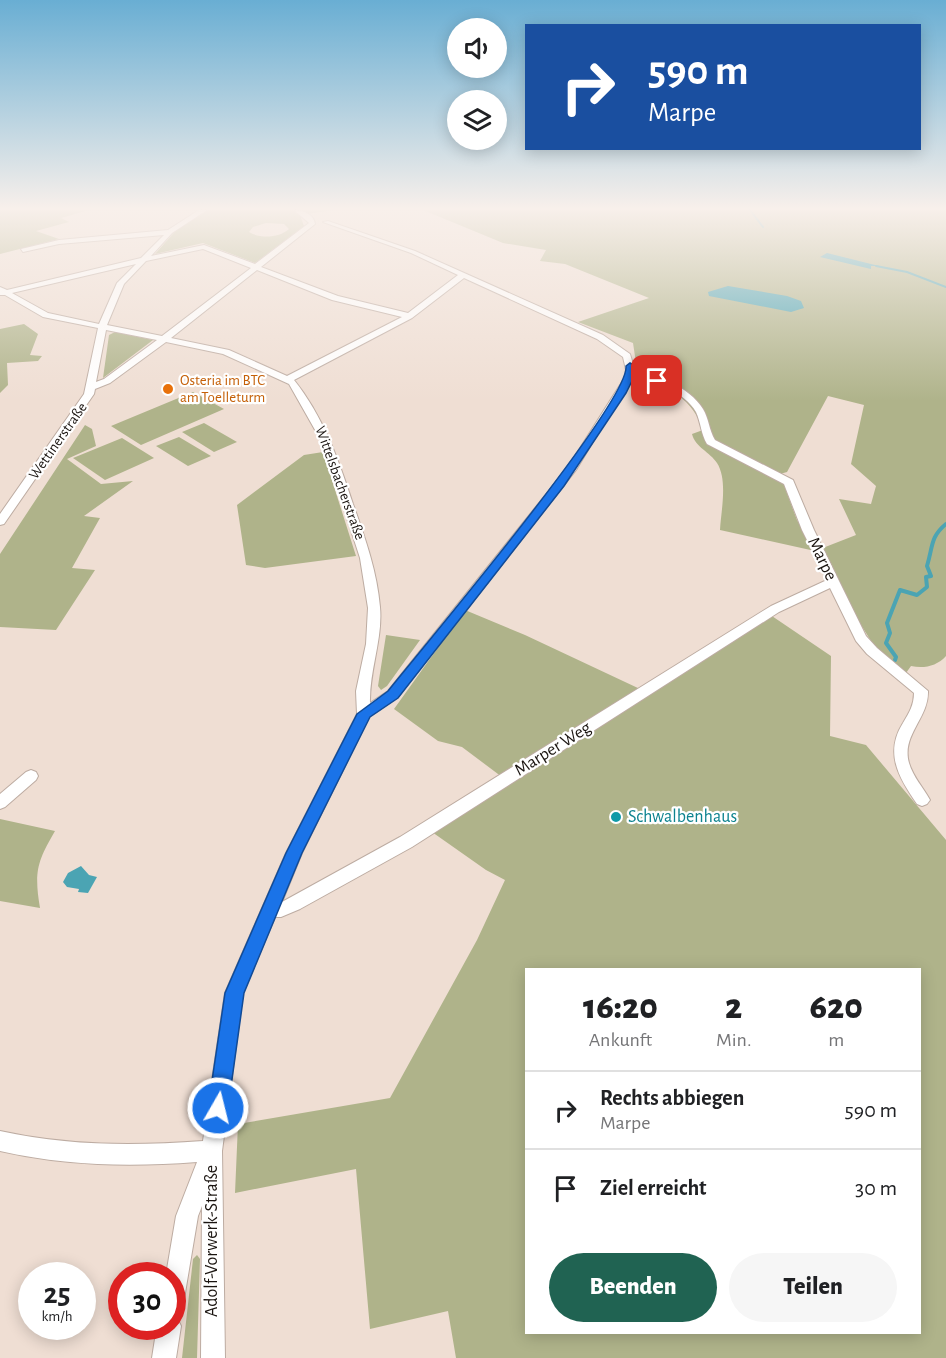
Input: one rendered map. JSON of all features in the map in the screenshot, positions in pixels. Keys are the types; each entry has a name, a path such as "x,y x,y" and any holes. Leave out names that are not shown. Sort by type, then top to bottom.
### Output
{"street":[{"path":"2,291 80,273"},
{"name":"Wettinerstraße","path":"0,522 85,403 92,387 102,327 121,283 130,273"},
{"path":"92,387 107,381 249,273"},
{"path":"270,273 335,298 408,316"},
{"path":"2,291 45,315 236,355 289,379 408,316 465,274 606,340 627,356 630,366"},
{"name":"Marpe","path":"630,366 693,403 705,422 705,432 711,442 789,482 807,530 861,638 872,651 921,691 919,711 900,744 898,759 922,800"},
{"name":"Adolf-Vorwerk-Straße","path":"213,1358 212,1151 234,993 294,853 364,714 393,694 560,484 621,393 631,374 630,366"},
{"name":"Wittelsbacherstraße","path":"289,379 315,416 328,444 366,558 374,608 372,644 363,691 364,714"},
{"name":"Marper Weg","path":"270,909 281,910 294,904 406,842 775,609 833,582"},
{"path":"0,803 31,776"},
{"path":"0,1141 81,1156 137,1156 212,1151 187,1216 179,1262"},
{"path":"164,1358 167,1340"}],"green space":[{"path":"588,273 946,273 946,656 939,662 930,666 911,666 906,673 876,649 815,551 720,530 722,478 717,463 694,439 692,434 703,430 693,410 669,389 638,376 633,343 578,322 649,298","holes":["828,396 864,405 851,464 876,486 871,504 839,499 856,535 815,551 797,520 784,485 773,476 787,472"]},
{"path":"24,324 38,334 30,355 42,356 38,361 7,363 8,385 0,393 0,329"},
{"path":"115,332 153,340 103,378 109,335"},
{"path":"193,392 224,409 141,445 111,426"},
{"path":"204,423 237,442 214,452 182,432"},
{"path":"85,425 92,429 96,446 67,459 101,484 133,481 84,516 100,518 72,568 95,570 56,630 0,627 0,554"},
{"path":"179,437 211,456 188,466 156,446"},
{"path":"122,438 154,458 105,480 73,458"},
{"path":"323,452 356,556 265,568 246,565 237,505 304,455"},
{"path":"465,610 525,635 640,689 766,612 831,656 830,736 866,745 946,840 946,1358 456,1358 448,1311 370,1329 356,1169 235,1193 238,1124 390,1098 477,940 505,880 486,870 432,832 510,783 462,747 438,741 394,709"},
{"path":"386,635 420,640 387,686 381,690 378,686"},
{"path":"0,819 55,831 38,868 37,885 40,908 0,901"},
{"path":"197,1255 200,1259 197,1358 182,1358 184,1340 186,1340 193,1259"}],"water":[{"path":"728,286 787,296 801,301 804,308 791,312 709,296 708,292"},
{"path":"81,866 89,875 97,877 88,893 78,892 79,889 67,887 63,882 68,873"}],"waterway":[{"path":"911,273 946,287"},
{"path":"895,660 896,657 886,643 890,633 887,623 900,590 917,595 927,587 926,577 931,576 927,566 933,543 937,533 946,524"}],"place":[{"name":"Osteria im BTC am Toelleturm","path":"168,389"},
{"name":"Schwalbenhaus","path":"616,817"}],"route":[{"path":"218,1108 234,993 294,853 364,714 393,694 560,484 592,440 621,393 631,374 630,366 657,381"}]}
